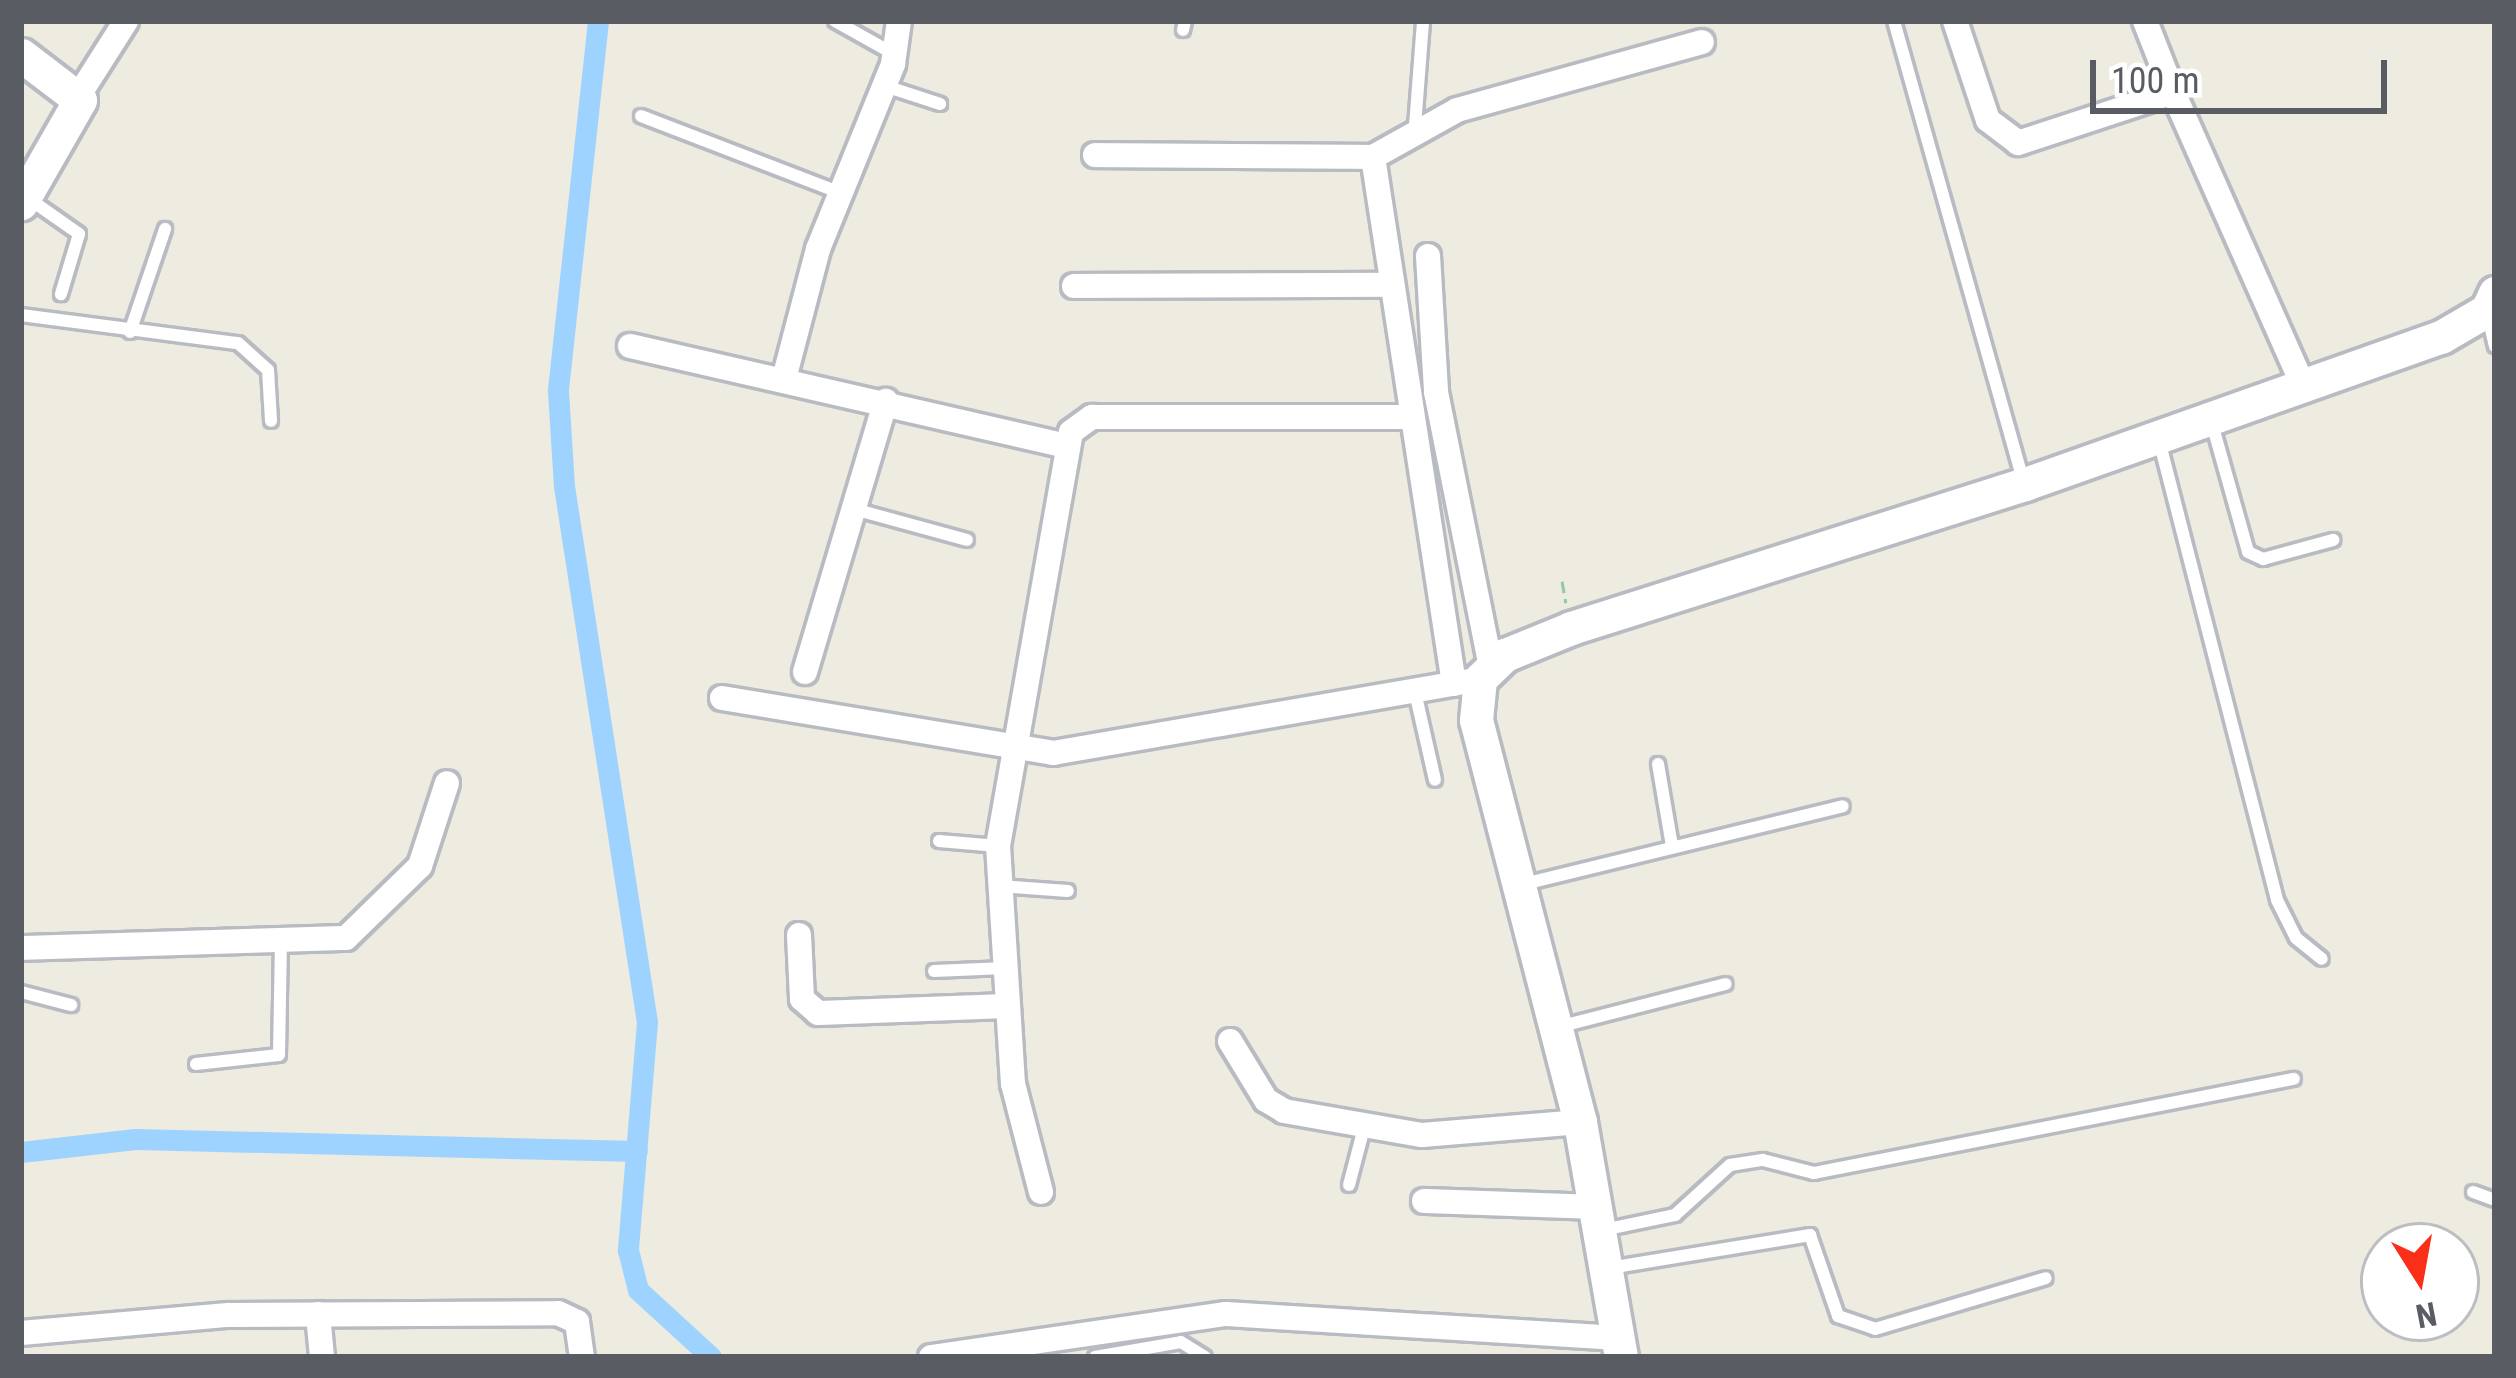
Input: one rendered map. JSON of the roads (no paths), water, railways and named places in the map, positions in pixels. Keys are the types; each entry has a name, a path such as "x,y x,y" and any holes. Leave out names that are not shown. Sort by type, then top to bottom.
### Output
{"street":[{"path":"23,200 79,95 126,21"},
{"path":"785,375 842,194 885,86 899,21"},
{"path":"1955,21 1988,120 2018,143 2173,92"},
{"path":"2145,21 2302,385"},
{"path":"1095,155 1373,157 1415,126 1702,42"},
{"path":"21,55 79,95"},
{"path":"1373,157 1386,285 1409,417 1475,677"},
{"path":"931,1357 1226,1314 1619,1347 1601,1219 1580,1122 1476,720 1475,677 1436,392 1428,256"},
{"path":"1074,286 1386,285"},
{"path":"722,698 1011,751 1120,744 1415,692 1475,677 1571,628 2025,484 2441,337 2491,302"},
{"path":"630,346 785,375 1065,446"},
{"path":"805,672 886,401"},
{"path":"1041,1192 1013,1084 998,846 1011,751 1066,485 1065,446 1092,417 1409,417"},
{"path":"21,948 280,944 346,938 368,926 420,866 447,783"},
{"path":"800,935 802,999 818,1013 1008,1006"},
{"path":"1230,1041 1275,1107 1421,1135 1580,1122"},
{"path":"1424,1202 1601,1219"},
{"path":"21,1334 318,1314 558,1313 578,1322 582,1357"},
{"path":"318,1314 322,1357"}],"lane":[{"path":"835,21 895,54"},
{"path":"1415,126 1423,21"},
{"path":"1894,21 2025,484"},
{"path":"885,86 940,104"},
{"path":"641,116 842,194"},
{"path":"23,200 79,234 61,294"},
{"path":"130,332 165,229"},
{"path":"2491,302 2495,346"},
{"path":"21,315 259,352 271,421"},
{"path":"2210,418 2248,552 2263,559 2333,540"},
{"path":"2158,436 2277,900 2296,938 2322,959"},
{"path":"854,509 967,540"},
{"path":"1415,692 1435,780"},
{"path":"1658,764 1672,846"},
{"path":"1520,885 1843,806"},
{"path":"939,842 998,846"},
{"path":"999,886 1068,891"},
{"path":"196,1064 279,1055 280,944"},
{"path":"934,970 1006,968"},
{"path":"1557,1028 1726,984"},
{"path":"21,992 71,1005"},
{"path":"1601,1219 1675,1215 1730,1165 1763,1160 1814,1173 2294,1079"},
{"path":"1349,1185 1365,1123"},
{"path":"2473,1192 2495,1200"},
{"path":"1609,1268 1810,1235 1838,1316 1875,1329 2046,1278"},
{"path":"1095,1357 1181,1342 1205,1357"}],"waterway":[{"path":"598,21 558,391 564,486 647,1022 628,1250 638,1290 711,1357"},
{"path":"21,1152 135,1139 637,1151"}]}
